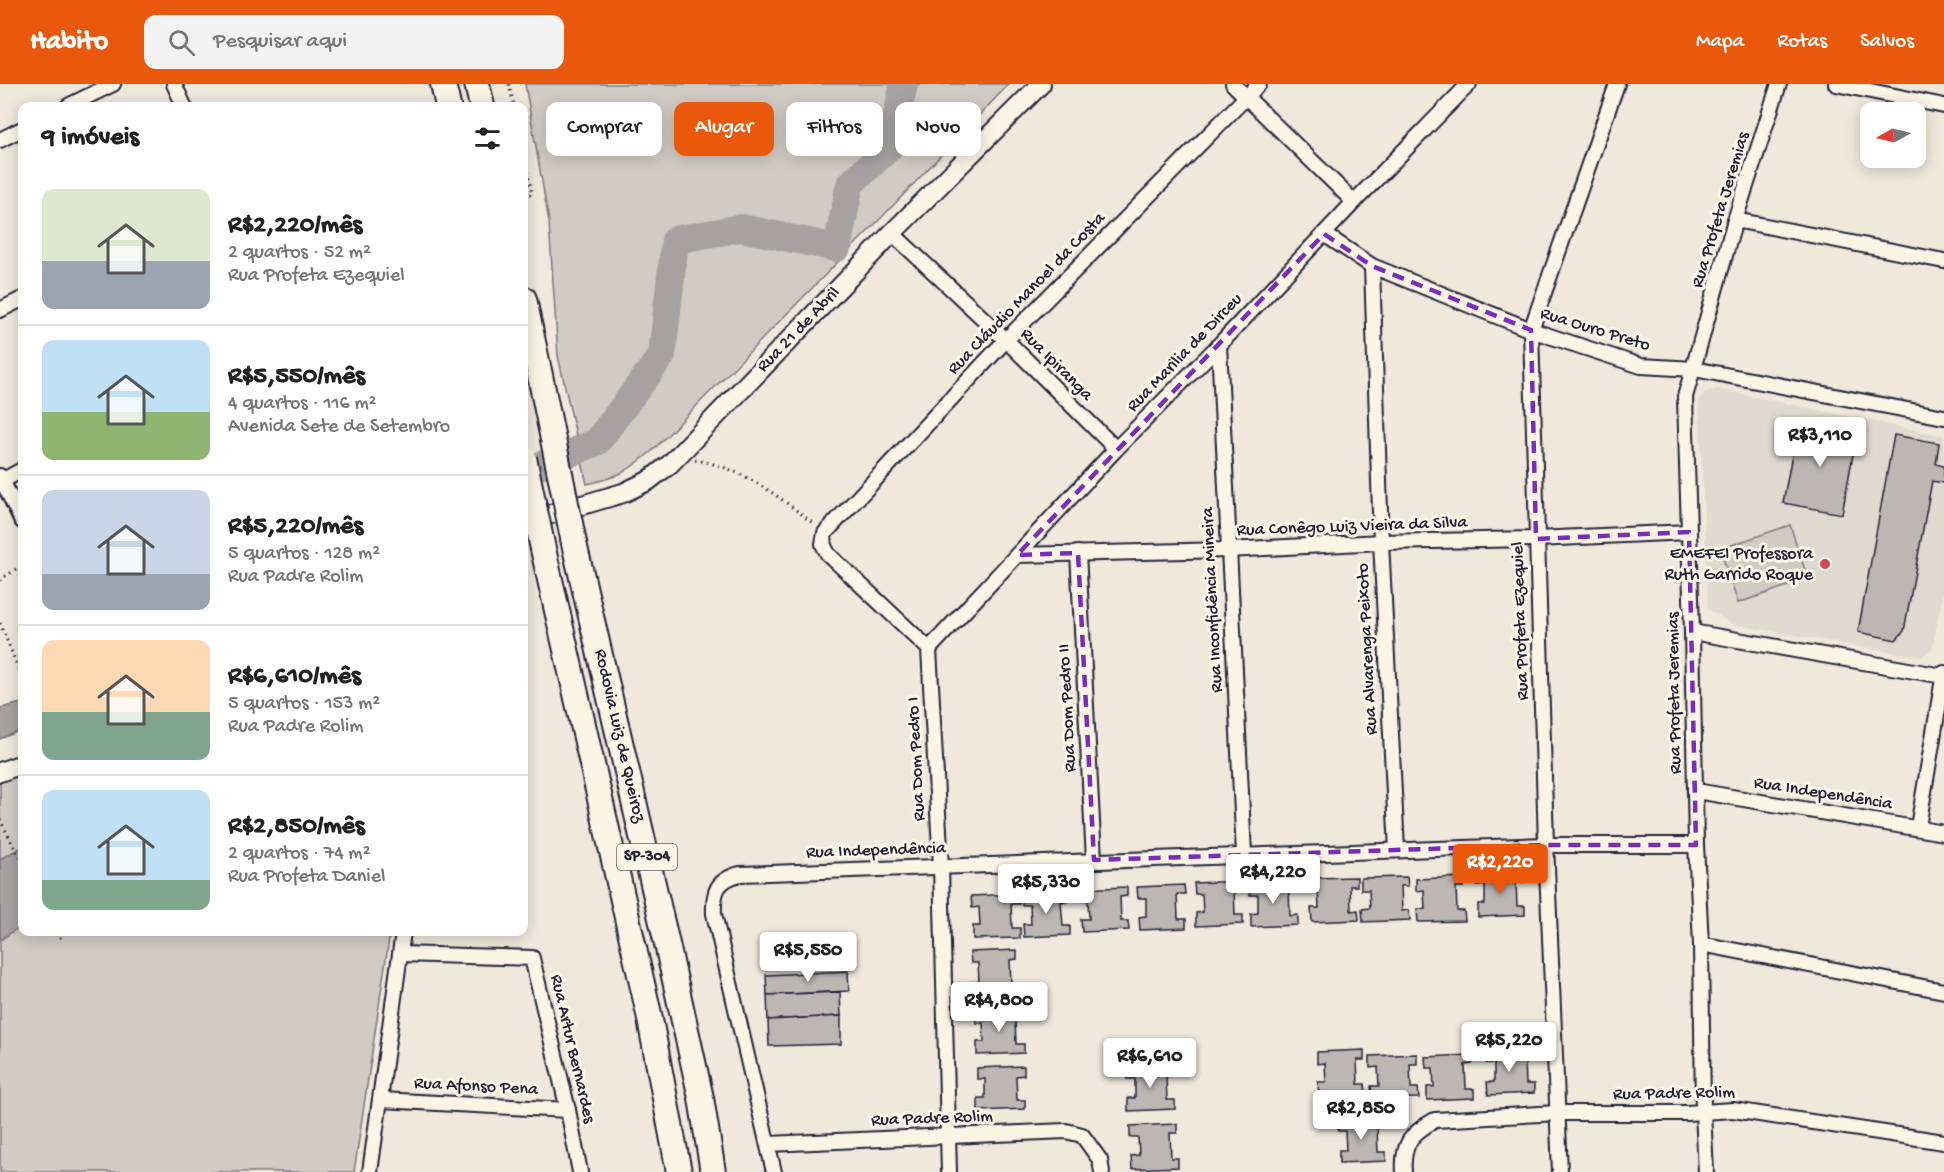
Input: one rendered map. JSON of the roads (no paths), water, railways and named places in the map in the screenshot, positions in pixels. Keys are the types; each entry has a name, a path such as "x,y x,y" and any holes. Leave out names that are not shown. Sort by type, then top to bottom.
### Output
{"highway":[{"path":"443,84 447,102"},
{"path":"477,84 481,102"},
{"name":"Rodovia Luiz de Queiroz","path":"528,318 574,543 701,1098 713,1172"},
{"name":"Rodovia Luiz de Queiroz","path":"528,477 650,1014 679,1172"}],"street":[{"path":"76,102 113,84"},
{"path":"174,84 182,102"},
{"name":"Rua 21 de Abril","path":"528,521 623,493 648,481 676,457 892,233 1041,84"},
{"path":"1233,84 1354,202"},
{"name":"Rua Cláudio Manoel da Costa","path":"929,649 828,554 823,544 825,532 1006,340 1259,84"},
{"name":"Rua Marilia de Dirceu","path":"929,649 1116,449 1469,84"},
{"name":"Rua Profeta Ezequiel","path":"1560,1172 1546,845 1531,330 1617,84"},
{"name":"Rua Profeta Jeremias","path":"1706,1172 1684,411 1685,397 1735,220 1779,84"},
{"path":"1836,84 1944,106"},
{"path":"0,141 18,131"},
{"path":"1735,220 1944,261"},
{"name":"Rua Ipiranga","path":"892,233 1006,340 1116,449"},
{"name":"Rua Ouro Preto","path":"1324,234 1372,266 1531,330 1641,366 1694,369 1944,417"},
{"name":"Rua Alvarenga Peixoto","path":"1372,266 1381,542 1396,850"},
{"path":"0,310 18,302"},
{"name":"Rua Inconfidência Mineira","path":"1219,345 1244,854"},
{"path":"18,472 1,478 18,514"},
{"name":"Rua Conêgo Luiz Vieira da Silva","path":"1017,555 1228,550 1381,542 1536,539 1689,532"},
{"name":"Rua Dom Pedro II","path":"1078,554 1094,860"},
{"path":"1692,632 1944,674 1918,827"},
{"name":"Rua Dom Pedro I","path":"929,649 941,867 949,1172"},
{"path":"0,772 18,765"},
{"name":"Rua Independência","path":"1696,791 1944,832"},
{"name":"Rua Independência","path":"768,1144 714,914 715,893 728,877 740,874 1244,854 1546,845 1696,845"},
{"path":"370,1172 403,936"},
{"path":"1701,944 1944,991"},
{"name":"Rua Artur Bernardes","path":"401,954 532,958 568,1110 580,1172"},
{"name":"Rua Afonso Pena","path":"381,1100 568,1110"},
{"name":"Rua Padre Rolim","path":"1404,1172 1403,1158 1409,1139 1421,1127 1435,1120 1558,1113 1733,1110 1944,1142"},
{"name":"Rua Padre Rolim","path":"768,1144 1066,1131 1082,1135 1100,1160 1102,1172"},
{"path":"768,1144 774,1172"}],"waterway":[{"path":"528,470 597,442 662,355 675,240 741,228 837,248 850,184 890,147 904,84"}],"place":[{"name":"EMEFEI Professora Ruth Garrido Roque","path":"1825,564"}]}
